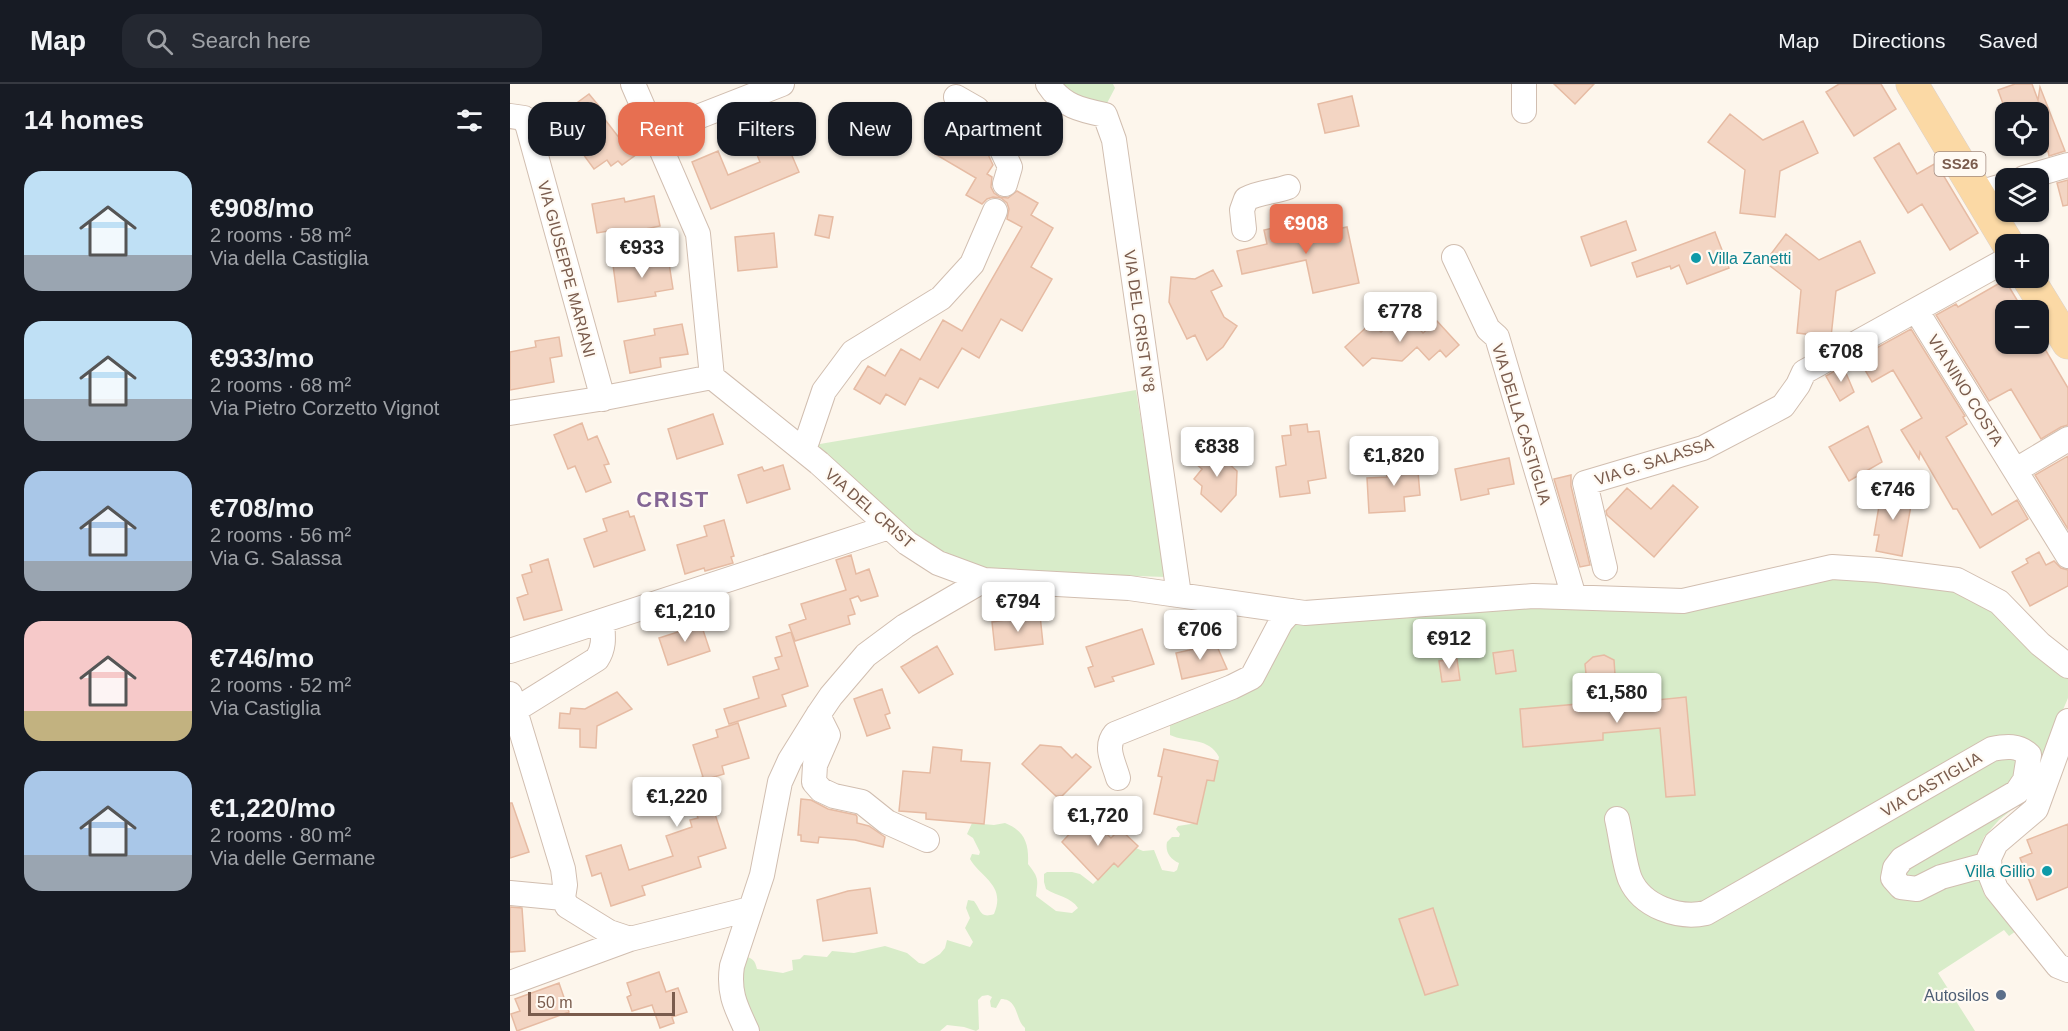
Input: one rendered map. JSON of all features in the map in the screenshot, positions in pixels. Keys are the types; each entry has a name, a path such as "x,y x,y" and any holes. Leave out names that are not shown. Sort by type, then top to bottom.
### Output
{"main road":[{"name":"SS26","path":"1912,84 1992,189 2005,234"},
{"path":"2034,288 2068,344"}],"street":[{"path":"633,84 640,102"},
{"path":"705,115 782,84"},
{"name":"VIA DEL CRIST N°8","path":"1048,84 1060,100 1105,116 1114,140 1179,595"},
{"path":"1524,84 1524,111"},
{"path":"956,97 977,109 993,131 1010,167 1005,184"},
{"name":"VIA GIUSEPPE MARIANI","path":"510,116 524,118 528,127 603,399"},
{"path":"510,413 603,399 712,377 698,234 663,156"},
{"path":"2049,171 2068,165"},
{"path":"1244,229 1242,210 1245,199 1256,194 1270,193 1288,187"},
{"path":"804,450 824,391 853,352 941,298 972,264 994,212"},
{"name":"VIA DELLA CASTIGLIA","path":"1454,257 1488,329 1497,337 1574,597"},
{"name":"VIA G. SALASSA","path":"1605,568 1585,483 1703,448 1783,406 1804,372 1995,266"},
{"name":"VIA NINO COSTA","path":"1916,310 2068,556"},
{"name":"VIA DEL CRIST","path":"712,377 804,450 907,543 938,562 984,580 1129,588 1305,613 1533,596 1574,597"},
{"path":"2016,470 2068,439"},
{"path":"510,651 889,527"},
{"path":"1574,597 1683,601 1832,567 1957,580 1999,602 2040,644 2068,666"},
{"path":"747,1031 732,997 730,980 732,966 762,875 780,782 790,760 831,696 866,655 905,626 984,580"},
{"path":"1118,778 1109,748 1109,741 1115,734 1252,677 1281,622 1291,611"},
{"path":"602,621 604,642 597,660 513,702 563,870 565,885 563,898 567,906 609,932 630,939"},
{"path":"818,715 828,735 815,765 814,782 821,790 834,796 862,802 887,822 927,840"},
{"path":"2068,721 2036,808 1996,843 1989,858 1990,874 1996,889 2058,966 2068,970"},
{"name":"VIA CASTIGLIA","path":"1617,819 1630,880 1642,895 1656,907 1695,916 1706,913 1992,749 2004,746 2017,747 2029,755 2025,780 2017,792 1902,859 1895,868 1893,878 1901,888 1917,890 1941,877 1989,864"},
{"path":"510,893 563,898"},
{"path":"510,983 630,939 751,907"}],"green space":[{"path":"1061,84 1113,84 1115,88 1105,107 1092,107"},
{"path":"1136,390 1166,577 982,571 937,554 814,445"},
{"path":"1831,572 1954,588 1994,608 2019,636 2068,678 2068,698 2025,799 1999,820 1984,837 1980,847 1976,868 1985,896 2016,931 2009,936 2004,930 1938,973 1975,1031 1025,1031 1011,1002 1001,999 996,1008 991,1007 992,997 988,995 978,1000 979,1029 976,1031 947,1025 940,1031 756,1031 743,1001 743,957 753,960 757,969 783,973 793,970 792,960 800,959 804,955 827,957 832,951 854,953 885,946 907,953 919,963 924,964 940,954 947,940 970,947 973,942 965,928 970,918 966,908 968,900 974,901 981,913 986,915 994,914 997,904 995,889 970,859 972,854 979,855 980,852 973,838 967,834 972,823 994,825 1005,823 1021,834 1028,850 1028,864 1037,879 1036,896 1056,911 1072,913 1078,908 1068,899 1046,889 1044,874 1047,872 1080,874 1093,884 1114,863 1118,866 1136,848 1143,851 1154,850 1162,870 1174,872 1177,870 1179,863 1169,855 1167,842 1172,837 1179,837 1180,834 1176,829 1178,826 1197,823 1207,780 1214,781 1219,757 1210,746 1204,743 1170,735 1170,723 1237,694 1284,622 1534,599 1684,604"}],"building":[{"path":"1554,84 1594,84 1575,104"},
{"path":"1839,84 1881,84 1896,109 1854,136 1826,92"},
{"path":"2015,84 2032,84 2038,100 2040,87 2046,102 2002,102 1998,90"},
{"path":"589,94 596,102 578,102"},
{"path":"1352,96 1359,126 1325,133 1318,104"},
{"path":"2049,110 2065,151 2049,156"},
{"path":"1730,114 1763,140 1803,121 1818,153 1780,171 1775,217 1740,213 1745,170 1708,142"},
{"path":"606,121 618,136 618,156 634,156 622,165 618,161 611,166 607,160 594,169 584,156 606,156"},
{"path":"1899,143 1917,174 1936,163 1978,233 1950,250 1922,204 1908,213 1874,158"},
{"path":"717,151 717,156 720,156 728,175 760,162 758,156 792,156 799,172 711,209 692,162"},
{"path":"938,156 989,156 993,165 987,174 992,177 991,187 994,193 1008,198 1017,191 1038,203 1031,215 1053,228 1031,267 1052,279 1022,331 1001,319 979,358 962,348 938,388 920,378 905,405 886,394 880,404 854,389 868,366 885,376 901,349 920,360 943,320 962,331 1022,227 1007,219 1009,209 1007,203 1001,198 993,197 982,204 966,195 976,178"},
{"path":"2068,180 2068,205 2063,206 2057,183"},
{"path":"654,196 660,226 621,234 620,229 597,233 592,204 624,198 625,202"},
{"path":"819,215 833,217 829,238 815,235"},
{"path":"1303,221 1306,236 1347,227 1359,283 1313,293 1306,260 1242,274 1237,251 1267,244 1264,230"},
{"path":"1626,221 1636,250 1591,266 1581,237"},
{"name":"Villa Zanetti","path":"1715,232 1729,268 1687,284 1679,265 1637,277 1632,263"},
{"path":"774,233 777,267 738,271 735,237"},
{"path":"1786,234 1819,260 1860,241 1875,273 1836,291 1831,337 1797,333 1801,290 1765,262"},
{"path":"668,257 673,289 655,292 656,296 618,302 613,265"},
{"path":"1213,270 1222,286 1211,291 1224,317 1237,326 1223,347 1207,360 1195,335 1187,339 1169,302 1171,277 1195,279"},
{"path":"1995,286 1995,288 2010,288 2017,300 1995,300 1995,354 2048,354 2068,388 2068,425 2041,439 2011,389 1989,401 1936,315 1956,304 1958,307"},
{"path":"1394,321 1404,333 1415,324 1423,333 1437,321 1459,345 1446,357 1440,350 1429,360 1417,347 1402,361 1372,358 1363,366 1345,347 1372,322 1381,332"},
{"path":"682,324 688,354 660,358 661,367 630,373 624,341 655,335 654,329"},
{"path":"1911,329 1965,416 1963,417 1967,424 1946,437 1992,515 2017,500 2028,519 1980,548 1957,509 1953,509 1920,452 1919,459 1901,430 1922,418 1893,370 1872,382 1858,358"},
{"path":"559,337 562,356 550,358 554,382 510,390 510,352 536,347 535,341"},
{"path":"1843,366 1854,392 1840,401 1826,376"},
{"path":"713,414 723,444 677,459 668,429"},
{"path":"582,423 588,440 597,436 609,464 604,465 611,482 586,492 575,466 568,469 554,435"},
{"path":"1307,424 1308,432 1319,431 1326,478 1308,481 1310,493 1280,497 1276,467 1286,465 1282,436 1291,435 1290,426"},
{"path":"1868,426 1882,462 1849,481 1829,447"},
{"path":"1215,443 1233,459 1229,464 1237,471 1236,495 1221,512 1201,494 1202,486 1194,479 1202,469 1196,464"},
{"path":"2068,456 2068,529 2035,475"},
{"path":"1509,458 1514,484 1488,489 1489,494 1461,500 1455,469"},
{"path":"1417,460 1420,495 1404,497 1405,511 1369,513 1367,478 1387,477 1386,463"},
{"path":"783,465 790,489 747,503 738,475 762,467 764,471"},
{"path":"1571,475 1571,486 1590,565 1580,567 1554,479"},
{"path":"1673,485 1698,507 1654,557 1607,515 1606,511 1627,488 1651,509"},
{"path":"1882,489 1913,494 1902,556 1876,551 1879,535 1874,535"},
{"path":"628,511 630,517 634,516 645,550 594,567 584,539 607,531 603,519"},
{"path":"724,520 734,556 731,557 733,563 685,574 677,545 707,536 704,526"},
{"path":"2039,552 2046,565 2054,561 2061,568 2068,570 2068,586 2030,606 2012,572 2028,563 2026,559"},
{"path":"851,555 856,574 869,569 878,596 861,601 858,596 850,599 855,614 848,616 850,624 795,641 789,625 806,619 801,604 846,590 836,560"},
{"path":"548,559 562,610 524,620 517,598 528,594 522,575 532,572 530,565"},
{"path":"1040,615 1043,644 995,650 992,622"},
{"path":"699,618 710,651 668,665 659,638 681,631 679,625"},
{"path":"1142,629 1154,664 1112,677 1114,681 1095,687 1088,668 1093,666 1086,647"},
{"path":"791,632 808,686 782,695 786,706 729,724 724,709 759,698 753,677 779,669 775,658 782,656 776,637"},
{"path":"1216,644 1227,669 1182,679 1176,653"},
{"path":"937,646 953,674 919,693 901,667"},
{"path":"1513,650 1516,671 1496,674 1493,653"},
{"path":"1604,655 1614,660 1617,704 1686,697 1695,795 1666,797 1660,728 1603,733 1603,740 1523,747 1520,709 1589,703 1585,664 1593,657"},
{"path":"1457,659 1460,680 1442,682 1439,661"},
{"path":"882,689 890,713 885,715 890,728 867,736 854,699"},
{"path":"617,692 632,709 597,726 596,748 580,747 580,729 559,728 560,713 570,714 571,708 585,709"},
{"path":"738,723 749,758 722,766 724,774 704,780 726,848 698,857 701,867 642,886 645,895 611,906 601,873 592,876 586,856 621,845 629,870 673,856 666,836 692,827 690,820 698,818 686,782 703,777 693,745 718,737 716,730"},
{"path":"1040,745 1061,747 1072,758 1076,754 1091,767 1062,796 1056,796 1022,764"},
{"path":"933,747 962,750 961,761 990,763 984,824 926,819 926,813 899,811 903,771 930,773"},
{"path":"1164,749 1218,761 1214,781 1207,780 1197,824 1154,814 1162,777 1158,776"},
{"path":"801,799 811,800 828,809 856,815 857,823 869,826 885,837 883,847 855,840 819,837 818,843 801,841 801,835 798,835"},
{"path":"510,803 512,803 529,852 510,858"},
{"path":"1087,815 1111,838 1120,829 1138,846 1118,867 1114,863 1098,880 1062,842"},
{"name":"Villa Gillio","path":"2068,824 2068,887 2037,900 2020,858 2032,853 2027,840"},
{"path":"870,888 877,933 823,941 817,900 848,891"},
{"path":"510,907 522,908 525,951 510,952"},
{"path":"1433,908 1458,985 1425,995 1399,919"},
{"path":"659,972 666,992 678,988 687,1012 672,1017 674,1023 660,1028 652,1005 632,1011 627,997 631,995 627,983"},
{"path":"559,983 569,1012 517,1031 511,1014 520,1011 515,999"}],"place":[{"name":"Villa Zanetti","path":"1696,258"},
{"name":"Villa Gillio","path":"2047,871"},
{"name":"Autosilos","path":"2001,995"}],"district":[{"name":"CRIST","path":"673,499"}]}
